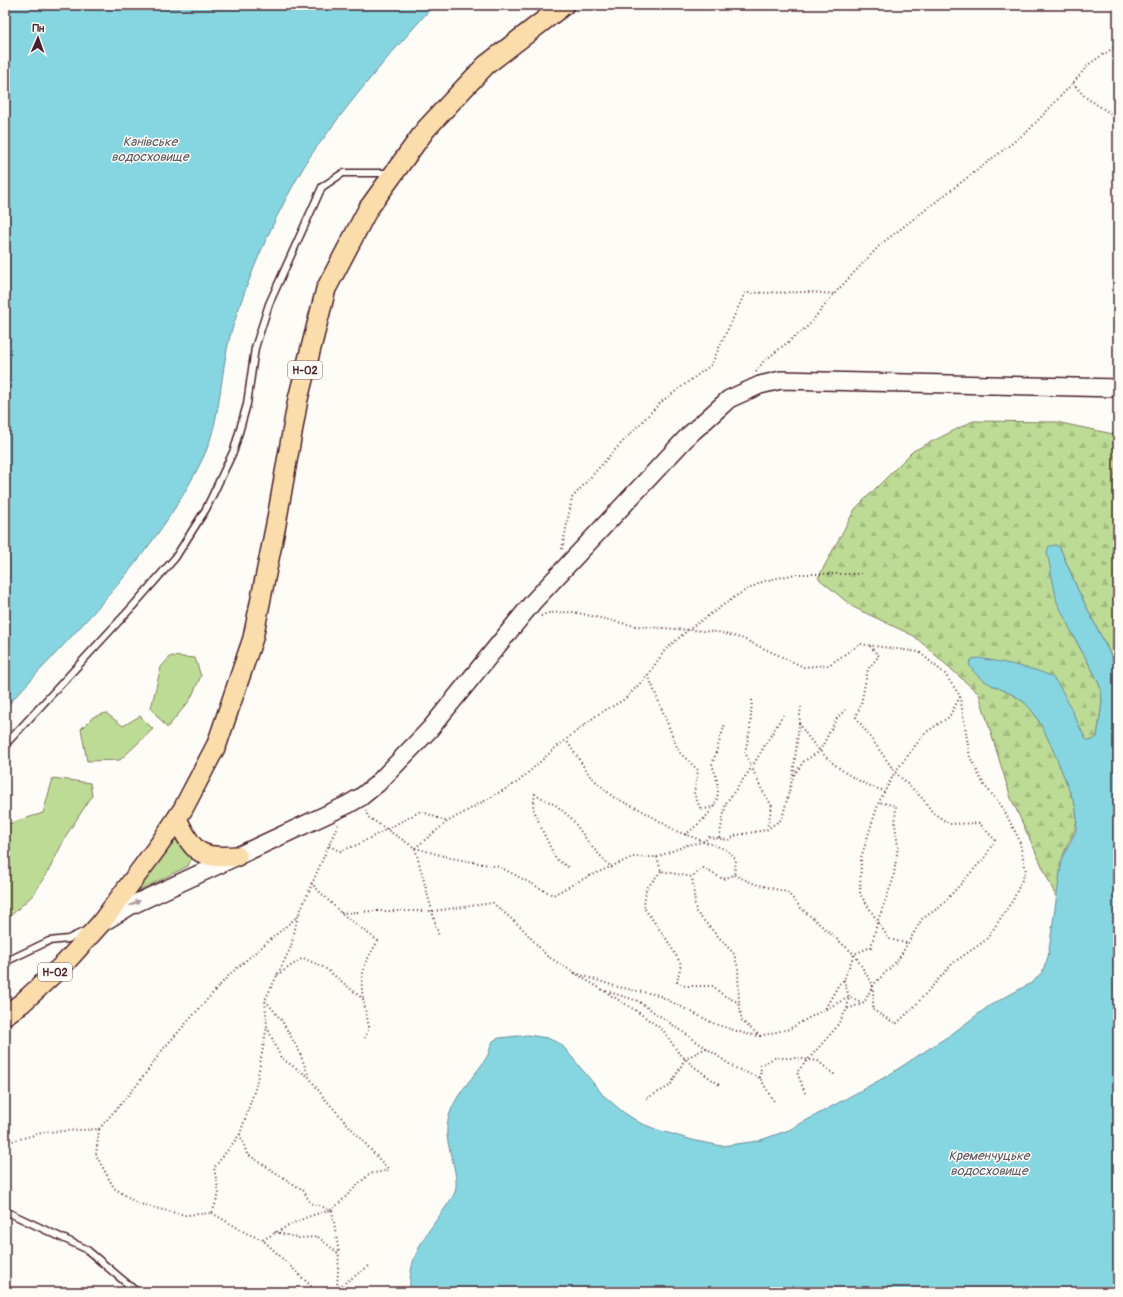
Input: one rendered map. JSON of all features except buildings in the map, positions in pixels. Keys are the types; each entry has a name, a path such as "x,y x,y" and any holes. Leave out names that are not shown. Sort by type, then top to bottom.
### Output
{"main road":[{"name":"Н-02","path":"5,1016 22,1003 64,963 101,923 160,845 177,819 217,744 253,638 276,524 298,399 326,289 368,209 426,128 486,65 564,5"},
{"path":"101,923 130,906 354,801 377,784 430,729 533,602 688,436 729,399 760,385 781,380 1118,388"},
{"path":"177,819 189,842 198,852 213,857 237,856"}],"lane":[{"path":"5,745 175,558 206,509 234,450 247,404 255,348 269,304 322,186 343,173 393,173"},
{"path":"5,962 49,941 68,939 101,923"},
{"path":"5,1211 86,1249 137,1292"}],"path":[{"path":"760,385 756,371 763,362 808,326 834,294 881,244 1028,131 1074,83 1089,64 1118,45"},
{"path":"1074,83 1085,97 1110,113 1118,129"},
{"path":"562,552 572,498 613,452 661,402 711,366 745,293 811,292 834,294"},
{"path":"415,848 447,822 518,782 597,715 625,699 648,675 665,650 688,630 739,594 764,581 796,574 862,574"},
{"path":"540,616 547,613 574,612 635,626 718,632 741,638 804,667 828,665 860,644 869,644 919,652 945,674 960,696 970,757 984,785 1001,805 1019,839 1026,871 1013,900 986,940 953,963 912,1009 896,1024 873,1010 874,985 854,954 801,908 787,892 755,884 734,875 723,879 702,868 692,877"},
{"path":"847,1009 864,1003 874,985 898,960 906,943 922,919 940,907 985,858 995,840 979,823 950,824 933,813 923,799 895,772 856,717 861,704 868,669 878,656 869,644"},
{"path":"648,675 679,752 698,770 694,794 701,810 716,806"},
{"path":"906,943 889,939 860,894 861,858 879,802 895,772 925,733 950,717 960,696"},
{"path":"752,700 750,730 745,752 761,788 772,806 766,830"},
{"path":"212,1213 219,1194 214,1168 240,1134 256,1086 267,1026 265,1000 291,947 298,916 311,883 329,846 354,801 368,817 415,848 451,858 500,867 553,895 585,878 612,868 633,857 657,858 688,845 704,842 709,837 728,840 737,835 766,830 782,819 793,776 801,707"},
{"path":"793,776 804,761 819,752 837,718 845,710"},
{"path":"719,838 726,803 752,766 783,715"},
{"path":"799,723 819,752 866,786 885,791"},
{"path":"684,835 705,819 716,806 718,780 712,765 725,724"},
{"path":"566,740 590,776 613,797 641,810 676,832 726,850 736,860 734,875"},
{"path":"568,867 556,859 543,832 533,808 535,794 557,806 572,819 591,846 612,868"},
{"path":"825,1009 839,984 844,980 854,954 871,947 878,920 893,880 898,847 895,824 896,806 879,802"},
{"path":"329,846 340,851 421,811 447,822"},
{"path":"415,848 439,937"},
{"path":"657,858 661,871"},
{"path":"661,871 692,877"},
{"path":"661,871 646,889 644,908 667,940 681,964 677,982 684,986 713,986 723,995 739,1003"},
{"path":"692,877 696,912 734,954 738,968 739,1003 742,1021 760,1036"},
{"path":"311,883 341,913 378,942 365,962 360,983 369,1026 365,1038"},
{"path":"341,913 372,911 433,911 494,903 521,927 547,956 663,1030 678,1052 685,1059 721,1086"},
{"path":"298,916 230,974 164,1048 137,1085 99,1129 96,1154 114,1188 137,1203 185,1214 212,1213 246,1233 263,1240 312,1287 323,1292"},
{"path":"276,976 303,958 325,968 363,999"},
{"path":"570,972 618,987 658,995 715,1024 746,1034 760,1036 789,1030 849,997 864,1003"},
{"path":"805,1093 797,1072 806,1060 835,1029 847,1009 849,997 844,980"},
{"path":"602,990 638,1001 708,1047 735,1068 760,1078"},
{"path":"263,1240 287,1225 316,1213 332,1210 369,1174 388,1170 347,1126 310,1077 299,1051 282,1020 265,1000"},
{"path":"267,1026 281,1058 310,1077"},
{"path":"647,1098 670,1086 685,1059 708,1047"},
{"path":"775,1103 760,1078 761,1065 774,1058 818,1062 836,1076"},
{"path":"5,1143 45,1132 99,1129"},
{"path":"240,1134 246,1154 304,1191 310,1203 332,1210"},
{"path":"332,1210 339,1254 337,1288"},
{"path":"275,1232 299,1238 318,1238 339,1254"},
{"path":"332,1292 369,1266"}],"green space":[{"path":"973,421 1056,422 1118,435 1118,670 1078,590 1060,548 1074,637 1101,689 1102,703 1097,737 1088,741 1085,738 1059,687 980,678 1024,702 1032,710 1053,750 1075,804 1075,829 1062,860 1058,901 1011,798 979,694 914,636 853,607 818,578 855,509 913,451"},
{"path":"171,656 195,658 201,676 190,700 167,728 151,708 161,667"},
{"path":"106,713 123,726 140,716 153,729 120,760 87,761 81,729 93,717"},
{"path":"53,778 90,783 92,796 67,834 50,868 34,894 5,921 5,825 43,813"},
{"path":"177,839 193,851 192,858 188,866 140,890 135,884 169,841"}],"water":[{"name":"Канівське водосховище","path":"5,5 434,5 382,64 334,124 309,158 276,218 257,259 234,323 229,340 218,408 209,442 203,458 184,493 139,559 87,620 5,708"},
{"name":"Кременчуцьке водосховище","path":"1056,545 1060,548 1078,590 1118,670 1118,1292 410,1292 411,1270 418,1250 427,1233 455,1192 456,1179 447,1135 450,1112 461,1092 482,1065 488,1055 493,1041 499,1038 528,1035 547,1038 561,1044 603,1095 623,1112 640,1123 696,1141 722,1146 758,1141 789,1130 887,1076 953,1033 989,1006 1033,982 1042,972 1048,957 1062,859 1076,831 1077,818 1075,805 1054,751 1033,712 1019,699 980,678 969,664 972,659 979,658 1018,666 1048,675 1053,678 1062,690 1085,738 1091,740 1097,737 1102,703 1101,689 1057,602 1047,552 1049,546"}]}
